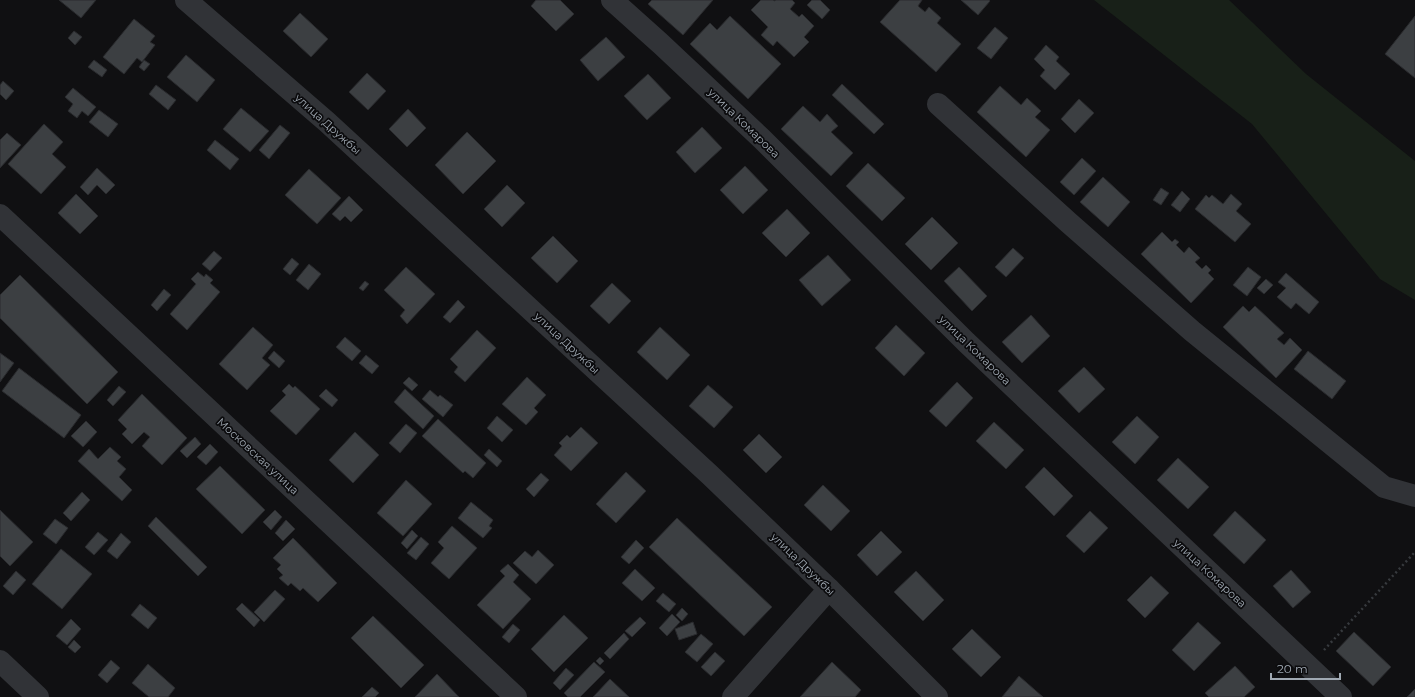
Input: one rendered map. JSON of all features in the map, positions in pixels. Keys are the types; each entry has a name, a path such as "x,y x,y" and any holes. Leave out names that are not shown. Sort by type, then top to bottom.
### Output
{"street":[{"name":"улица Дружбы","path":"186,0 327,122 710,474 829,589 937,697"},
{"name":"улица Комарова","path":"612,0 762,139 966,342 1341,697"},
{"path":"938,104 1068,222 1192,331 1384,487 1415,496"},
{"name":"Московская улица","path":"0,215 516,697"},
{"path":"733,697 829,589"},
{"path":"0,661 38,697"}],"path":[{"path":"1309,667 1415,552"}],"shaded area":[{"path":"1094,0 1229,0 1306,74 1415,161 1415,300 1380,279 1252,124"}],"building":[{"path":"59,0 96,0 81,18"},
{"path":"536,0 560,0 574,14 556,31 531,6"},
{"path":"652,0 713,0 683,35 648,4"},
{"path":"761,0 792,0 795,3 790,9 799,17 802,14 814,26 804,37 809,42 794,57 777,41 773,46 761,35 768,27 751,10"},
{"path":"812,0 820,0 830,10 822,19 807,5"},
{"path":"900,0 922,0 918,6 925,12 929,7 941,18 937,23 961,44 936,72 880,22"},
{"path":"961,0 989,0 990,1 978,15"},
{"path":"300,13 328,39 311,57 283,31"},
{"path":"730,16 781,64 748,99 690,44 710,23 717,30"},
{"path":"1415,16 1415,78 1385,54"},
{"path":"134,19 155,36 150,42 155,45 142,62 137,58 124,74 103,57"},
{"path":"995,27 1008,38 991,59 977,48"},
{"path":"74,31 82,37 75,45 68,38"},
{"path":"606,37 625,57 598,81 580,60"},
{"path":"1046,45 1059,57 1056,61 1070,74 1055,90 1040,76 1045,70 1034,59"},
{"path":"186,55 215,80 197,102 167,77"},
{"path":"94,60 107,70 102,77 88,67"},
{"path":"144,60 150,64 144,71 139,67"},
{"path":"367,73 386,91 368,110 349,92"},
{"path":"648,74 671,98 647,120 624,96"},
{"path":"3,81 14,91 6,100 0,94 0,85"},
{"path":"842,84 884,124 874,134 832,95"},
{"path":"156,85 176,100 168,110 149,94"},
{"path":"1000,86 1021,105 1027,98 1041,111 1035,117 1050,130 1026,157 977,112"},
{"path":"73,88 96,107 88,116 82,111 77,118 68,111 73,104 65,97"},
{"path":"1079,99 1094,113 1075,133 1061,119"},
{"path":"803,106 820,122 827,114 838,126 831,132 853,153 831,176 781,129"},
{"path":"241,108 269,131 250,152 223,129"},
{"path":"408,109 426,128 407,147 389,129"},
{"path":"99,110 118,124 108,137 89,122"},
{"path":"44,124 63,142 52,154 66,167 41,194 8,164"},
{"path":"280,125 290,133 269,159 259,150"},
{"path":"702,127 722,148 695,173 676,152"},
{"path":"467,132 496,161 463,194 435,165"},
{"path":"7,133 21,145 0,168 0,140"},
{"path":"215,140 239,159 230,170 207,150"},
{"path":"1082,158 1096,171 1074,195 1060,182"},
{"path":"868,163 905,198 882,221 846,186"},
{"path":"745,166 768,190 743,214 720,190"},
{"path":"97,168 115,185 106,194 97,185 88,195 80,187"},
{"path":"309,169 341,198 317,224 285,195"},
{"path":"1103,177 1130,202 1108,227 1080,202"},
{"path":"507,185 525,203 502,227 484,209"},
{"path":"1161,188 1169,193 1161,205 1153,200"},
{"path":"1182,191 1190,199 1180,212 1171,205"},
{"path":"76,194 98,216 80,234 58,213"},
{"path":"1231,194 1242,204 1236,211 1251,224 1235,242 1195,209 1206,195 1209,198 1212,195 1223,204"},
{"path":"349,196 363,210 351,222 345,216 340,221 332,214"},
{"path":"787,209 810,233 786,257 762,233"},
{"path":"932,217 958,243 931,270 905,244"},
{"path":"1162,232 1172,242 1175,239 1179,242 1176,245 1184,253 1189,247 1200,258 1195,262 1202,269 1206,265 1211,270 1208,273 1214,279 1191,303 1141,254"},
{"path":"553,236 578,261 557,283 531,258"},
{"path":"1013,248 1024,258 1006,277 995,267"},
{"path":"214,251 222,258 210,271 202,264"},
{"path":"828,255 851,280 822,306 799,280"},
{"path":"292,258 299,264 290,275 283,269"},
{"path":"309,264 321,274 308,290 296,280"},
{"path":"406,267 435,294 407,324 400,316 405,310 384,290"},
{"path":"959,267 987,296 972,311 944,281"},
{"path":"1248,267 1261,277 1247,296 1233,285"},
{"path":"198,272 204,277 206,274 213,280 210,283 220,292 187,330 170,314 196,284 191,279"},
{"path":"1286,273 1319,302 1309,314 1296,303 1291,309 1277,297 1286,288 1278,282"},
{"path":"20,275 118,372 87,404 0,318 0,295"},
{"path":"1266,279 1273,285 1264,294 1257,288"},
{"path":"365,281 369,284 363,291 359,288"},
{"path":"612,283 631,301 609,324 590,306"},
{"path":"164,289 171,295 157,311 151,305"},
{"path":"458,300 465,307 450,323 443,317"},
{"path":"1243,306 1249,312 1255,306 1284,333 1277,339 1284,345 1290,338 1302,350 1276,378 1223,327"},
{"path":"1031,315 1050,336 1022,363 1002,342"},
{"path":"896,325 925,353 904,376 875,348"},
{"path":"253,327 273,345 262,358 270,365 247,390 219,364"},
{"path":"660,327 690,355 667,380 637,352"},
{"path":"477,330 496,348 465,382 454,372 458,367 450,359"},
{"path":"345,337 361,351 352,361 336,347"},
{"path":"274,351 285,361 279,368 268,358"},
{"path":"1308,351 1346,381 1332,399 1294,369"},
{"path":"0,353 14,363 0,382"},
{"path":"366,355 379,366 372,374 359,363"},
{"path":"1084,367 1105,389 1079,413 1058,391"},
{"path":"19,368 81,415 64,438 2,391"},
{"path":"409,377 418,385 412,391 403,383"},
{"path":"527,377 546,395 534,408 538,412 526,425 502,404"},
{"path":"957,382 973,398 946,427 929,411"},
{"path":"289,384 293,388 295,386 320,409 296,435 270,411 286,395 282,391"},
{"path":"708,385 733,407 714,428 689,406"},
{"path":"119,386 126,392 113,406 107,400"},
{"path":"326,389 338,400 332,407 319,396"},
{"path":"405,389 434,416 423,429 394,402"},
{"path":"430,390 438,397 440,395 453,405 443,417 422,399"},
{"path":"142,394 187,438 162,465 142,446 150,437 144,432 132,444 122,434 127,429 118,420"},
{"path":"497,416 513,430 502,442 487,428"},
{"path":"1137,416 1159,437 1135,464 1112,442"},
{"path":"438,419 486,463 473,478 465,471 463,473 422,436"},
{"path":"86,421 97,432 83,447 71,436"},
{"path":"994,422 1024,450 1006,469 976,441"},
{"path":"406,424 417,433 400,453 389,443"},
{"path":"581,427 598,443 571,471 554,455 562,446 559,443 567,435 570,438"},
{"path":"355,432 379,455 353,483 329,460"},
{"path":"759,434 782,457 766,473 743,450"},
{"path":"195,437 201,444 187,458 180,451"},
{"path":"210,444 218,452 206,465 197,457"},
{"path":"110,447 121,457 117,461 126,469 119,477 132,490 122,501 78,461 89,449 98,459"},
{"path":"489,449 502,461 497,467 484,455"},
{"path":"1178,458 1209,487 1188,509 1157,480"},
{"path":"220,466 265,510 242,534 196,489"},
{"path":"1044,467 1073,496 1054,516 1025,487"},
{"path":"626,472 646,491 616,523 596,504"},
{"path":"541,473 549,480 534,497 526,489"},
{"path":"406,480 432,504 403,536 377,513"},
{"path":"823,485 850,511 831,531 804,505"},
{"path":"82,492 90,500 71,521 63,513"},
{"path":"471,502 493,520 489,526 492,528 483,538 458,518"},
{"path":"0,510 33,542 10,566 0,556"},
{"path":"275,510 282,517 271,530 263,522"},
{"path":"1090,511 1108,528 1084,553 1066,536"},
{"path":"1235,511 1266,540 1244,564 1213,535"},
{"path":"156,517 207,567 198,576 148,526"},
{"path":"677,518 772,607 744,636 649,547"},
{"path":"55,519 68,528 56,544 43,534"},
{"path":"286,520 295,529 283,541 275,533"},
{"path":"452,526 477,548 449,579 431,563 444,548 438,542"},
{"path":"412,530 418,536 407,549 401,543"},
{"path":"881,531 902,552 877,576 857,555"},
{"path":"98,532 108,540 94,555 85,547"},
{"path":"121,533 131,542 117,559 107,551"},
{"path":"421,537 429,544 416,560 407,553"},
{"path":"293,538 337,583 318,602 303,588 300,591 291,583 288,586 279,578 283,575 277,569 281,565 273,558"},
{"path":"636,540 644,548 629,564 621,557"},
{"path":"61,549 92,574 62,609 32,584"},
{"path":"538,550 554,565 536,584 513,563 525,551 532,557"},
{"path":"508,564 519,575 513,582 531,599 503,629 477,605 505,576 500,571"},
{"path":"635,569 655,588 642,601 622,583"},
{"path":"1291,570 1311,592 1293,608 1273,586"},
{"path":"16,571 26,580 13,595 3,586"},
{"path":"916,571 944,600 923,621 894,592"},
{"path":"1151,576 1169,593 1145,618 1127,600"},
{"path":"275,590 285,599 264,622 254,612"},
{"path":"663,593 676,604 669,612 656,601"},
{"path":"242,603 260,620 254,627 236,609"},
{"path":"140,604 157,618 148,629 131,615"},
{"path":"682,608 688,614 682,621 676,615"},
{"path":"672,614 680,622 667,636 659,628"},
{"path":"564,615 588,638 554,672 531,649"},
{"path":"373,616 424,665 401,688 351,638"},
{"path":"640,617 646,623 632,637 625,631"},
{"path":"71,619 81,629 67,645 56,636"},
{"path":"693,622 697,634 679,640 675,629"},
{"path":"1198,622 1221,643 1194,671 1172,650"},
{"path":"513,624 520,630 509,643 502,637"},
{"path":"972,629 1001,657 981,677 952,649"},
{"path":"1354,632 1391,667 1373,686 1336,651"},
{"path":"624,633 629,639 610,659 604,653"},
{"path":"701,634 713,644 697,662 685,652"},
{"path":"74,640 81,647 75,653 68,647"},
{"path":"715,652 725,661 711,676 701,667"},
{"path":"600,657 604,661 600,665 596,661"},
{"path":"111,660 120,668 107,683 98,675"},
{"path":"594,662 605,672 580,697 568,697 564,693"},
{"path":"832,662 861,690 855,697 800,697"},
{"path":"148,664 175,688 168,697 149,697 132,683"},
{"path":"1235,666 1255,687 1244,697 1209,697 1205,693"},
{"path":"566,668 574,675 560,690 553,683"},
{"path":"437,674 459,697 415,697"},
{"path":"1019,676 1043,697 1002,697"},
{"path":"610,679 629,697 593,697"},
{"path":"372,687 379,693 375,697 362,697"},
{"path":"1415,689 1415,697 1407,697"}]}
